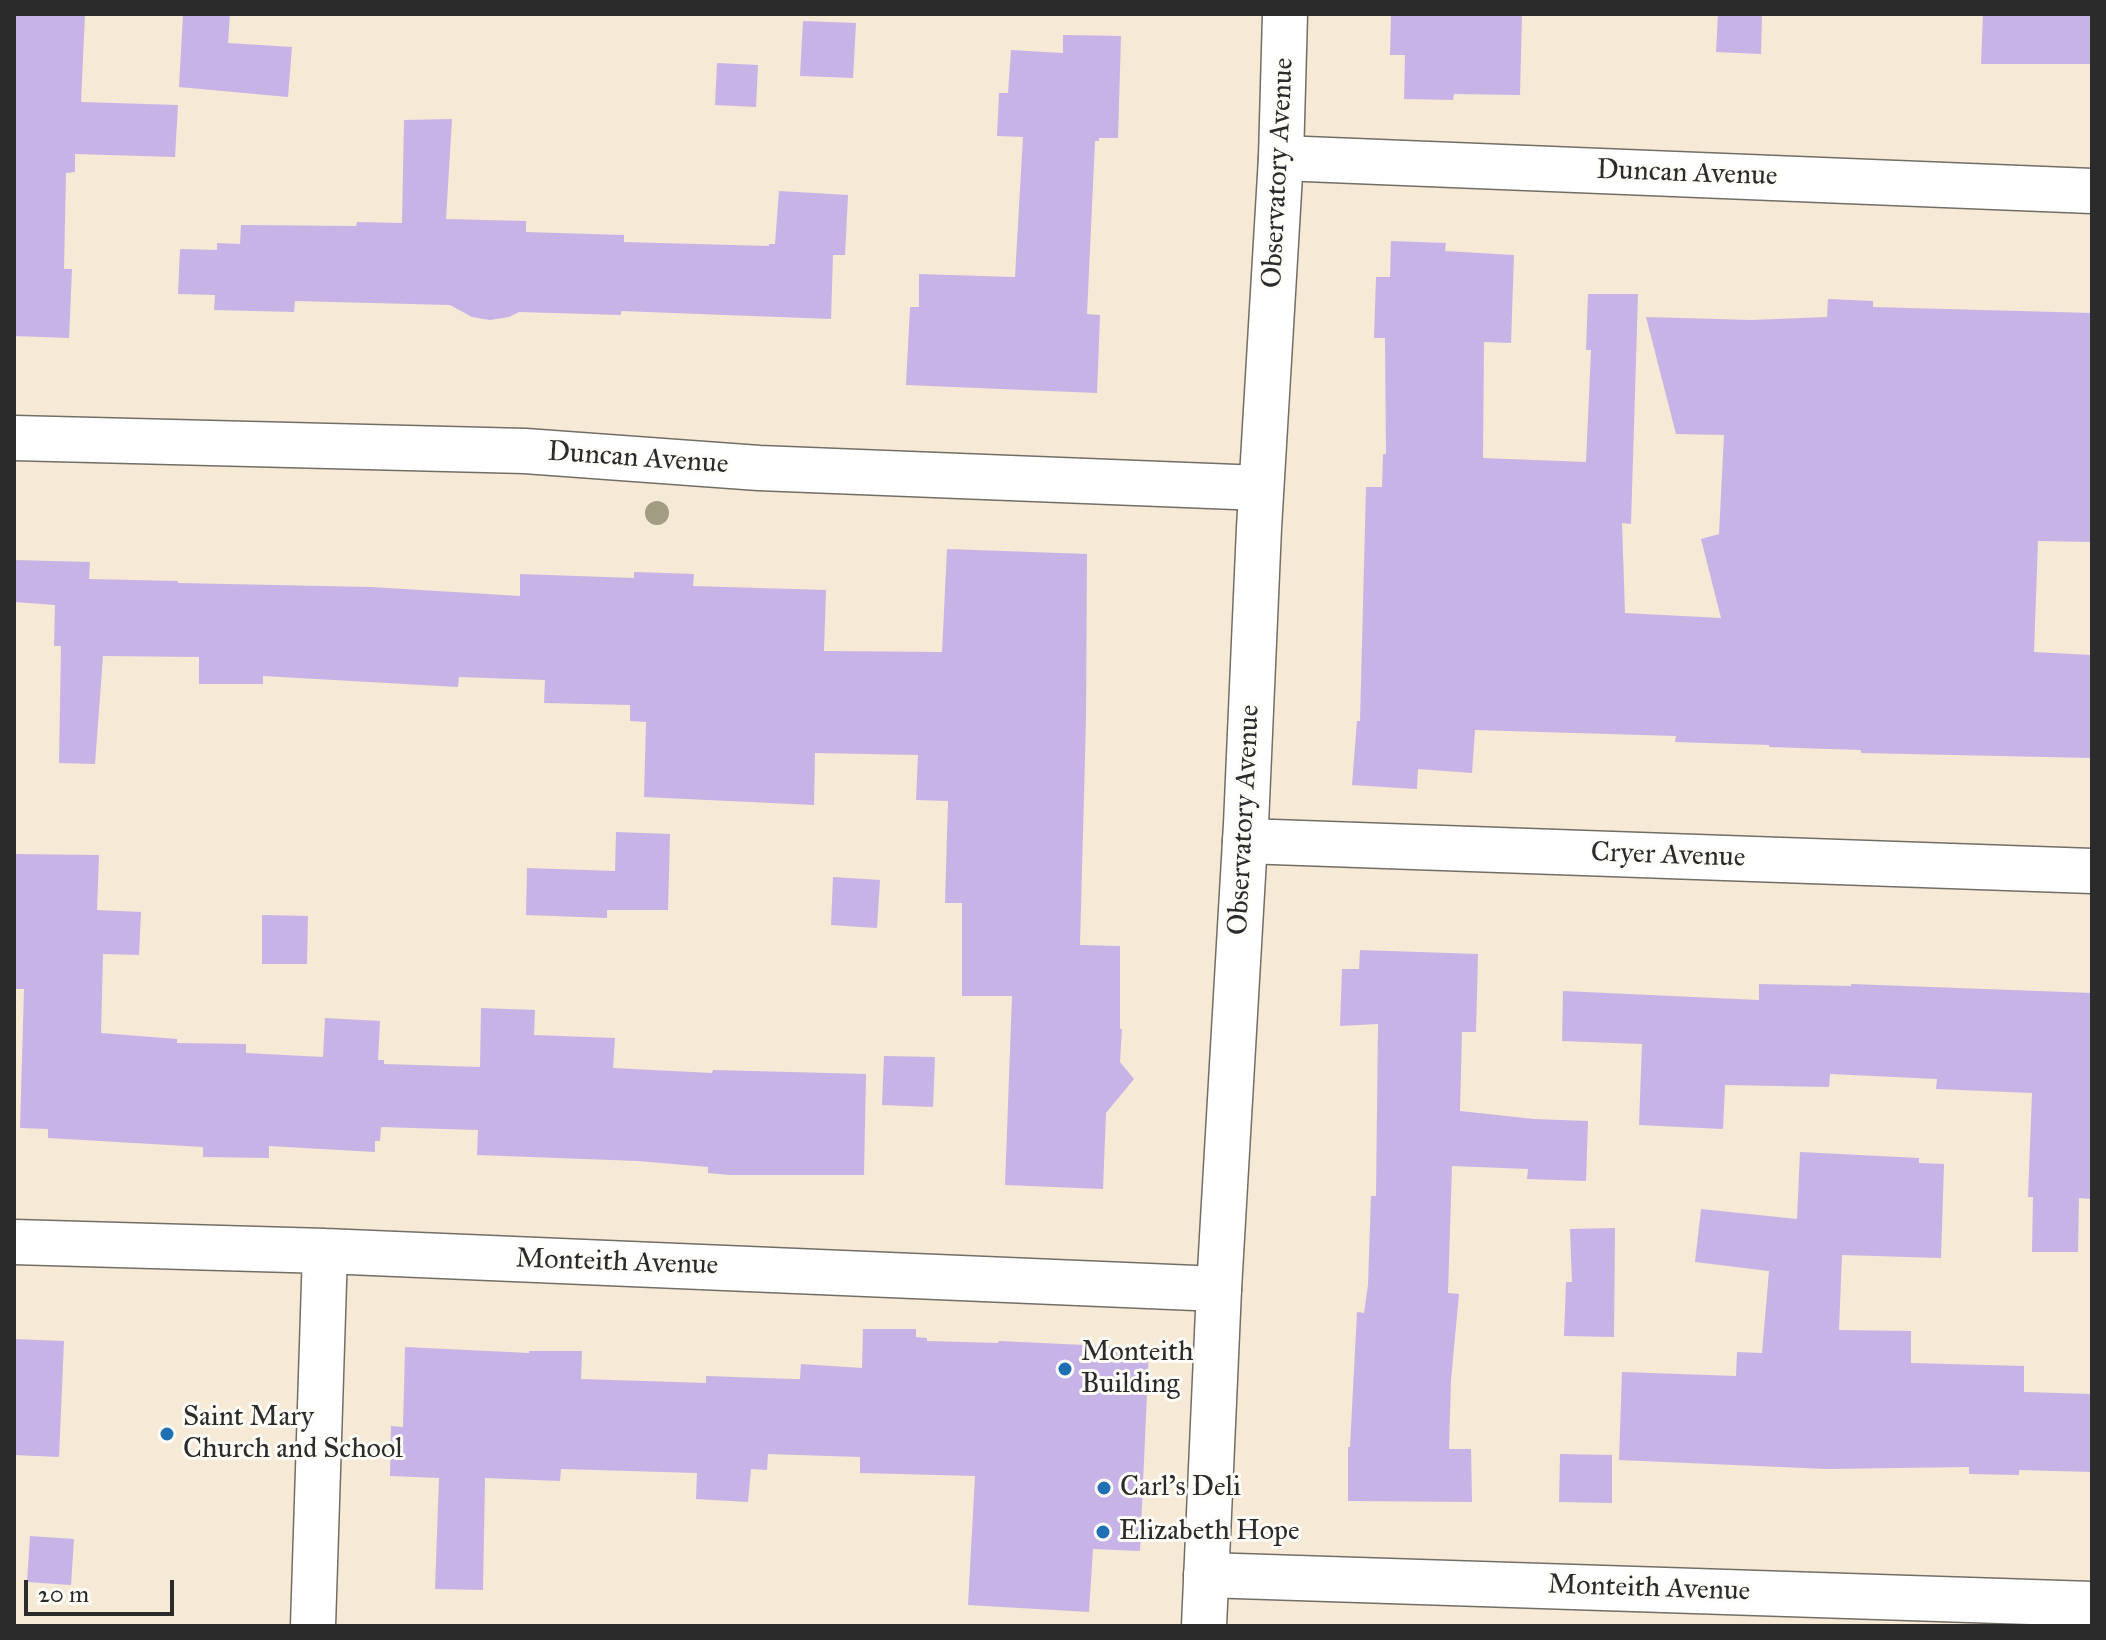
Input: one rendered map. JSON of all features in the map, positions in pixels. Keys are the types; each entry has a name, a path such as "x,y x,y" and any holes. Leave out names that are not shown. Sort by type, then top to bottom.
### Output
{"street":[{"name":"Observatory Avenue","path":"1204,1626 1261,488 1281,158 1285,14"},
{"name":"Duncan Avenue","path":"1281,158 2092,191"},
{"name":"Duncan Avenue","path":"14,438 525,451 759,468 1261,488"},
{"name":"Cryer Avenue","path":"1245,841 2092,871"},
{"name":"Monteith Avenue","path":"14,1242 325,1251 1219,1289"},
{"path":"313,1626 325,1251"},
{"name":"Monteith Avenue","path":"1206,1575 2092,1604"}],"building":[{"path":"14,14 85,14 81,102 178,105 175,157 75,154 75,172 66,173 64,269 72,269 69,338 14,336"},
{"path":"183,14 230,14 228,43 292,47 288,97 179,87"},
{"path":"1391,14 1522,14 1520,95 1454,94 1453,100 1404,99 1405,55 1390,55"},
{"path":"1718,14 1762,14 1761,54 1716,52"},
{"path":"1983,14 2092,14 2092,64 1981,64"},
{"path":"803,21 856,23 853,78 800,76"},
{"path":"1063,35 1121,36 1118,138 1099,138 1095,141 1087,314 1100,315 1097,393 906,385 910,307 919,307 919,274 1015,277 1023,137 997,136 999,93 1008,93 1011,50 1063,53"},
{"path":"717,63 758,65 756,107 715,105"},
{"path":"452,119 446,219 526,221 526,232 624,235 624,242 769,246 775,244 779,191 848,195 845,255 833,255 831,319 621,311 621,315 519,312 490,320 472,317 450,305 295,301 294,312 214,310 215,295 178,294 180,249 217,250 217,243 240,244 241,225 356,226 357,222 402,223 404,120"},
{"path":"1391,241 1446,243 1445,251 1514,255 1511,343 1484,342 1483,458 1586,462 1591,350 1586,350 1588,294 1638,294 1631,524 1622,523 1625,613 1721,618 1701,539 1719,534 1724,435 1676,434 1646,317 1751,320 1827,317 1828,299 1873,301 1873,307 2092,313 2092,542 2038,541 2034,652 2092,655 2092,758 1861,753 1861,750 1675,742 1676,736 1475,730 1472,773 1418,769 1417,789 1352,785 1357,721 1360,721 1366,487 1382,487 1383,454 1386,454 1385,338 1374,338 1376,277 1390,277"},
{"path":"947,549 1087,554 1080,945 1120,946 1120,1062 1134,1079 1106,1113 1103,1189 1005,1185 1012,996 962,996 962,903 945,903 948,801 916,800 918,755 815,753 814,805 644,797 646,722 630,721 630,705 544,703 545,680 459,677 458,687 263,676 263,684 199,684 199,657 103,656 95,764 59,763 61,646 54,646 55,605 14,602 14,560 90,562 89,579 371,587 520,596 520,574 634,578 634,572 694,574 693,586 826,590 824,651 942,652"},
{"path":"616,832 670,834 668,910 607,910 607,918 526,915 527,868 615,871"},
{"path":"14,854 99,855 97,910 141,912 139,955 103,954 101,1033 177,1039 177,1043 246,1044 246,1053 323,1057 325,1018 380,1021 378,1060 384,1060 384,1064 480,1067 481,1008 535,1010 534,1035 615,1038 613,1068 712,1073 713,1070 866,1074 864,1175 730,1175 708,1173 708,1167 638,1161 477,1155 478,1130 381,1127 380,1141 375,1141 375,1152 269,1146 269,1158 203,1157 203,1147 48,1138 48,1129 20,1128 24,989 14,989"},
{"path":"833,877 880,880 877,928 831,925"},
{"path":"262,915 308,916 307,964 262,964"},
{"path":"1360,950 1478,954 1476,1032 1462,1032 1460,1111 1588,1121 1586,1181 1527,1179 1528,1169 1452,1166 1448,1293 1459,1294 1451,1380 1449,1449 1471,1449 1472,1502 1348,1501 1348,1447 1357,1312 1364,1313 1371,1196 1376,1196 1378,1024 1340,1026 1342,969 1359,969"},
{"path":"1759,984 1851,984 2092,993 2092,1199 2079,1198 2078,1252 2032,1252 2033,1197 2028,1197 2032,1093 1936,1089 1937,1079 1830,1074 1829,1087 1725,1085 1723,1129 1639,1125 1642,1044 1562,1041 1563,991 1759,1000"},
{"path":"884,1056 935,1057 933,1107 882,1105"},
{"path":"1800,1152 1919,1158 1919,1163 1944,1164 1941,1258 1842,1255 1839,1330 1911,1331 1911,1363 2024,1366 2024,1392 2092,1394 2092,1472 2019,1470 2019,1475 1969,1474 1969,1467 1827,1469 1619,1460 1622,1372 1736,1376 1737,1352 1762,1353 1769,1271 1695,1262 1701,1209 1797,1219"},
{"path":"1615,1228 1614,1337 1564,1336 1566,1282 1572,1282 1570,1229"},
{"path":"863,1329 916,1329 916,1337 927,1338 927,1341 1149,1348 1140,1551 1093,1549 1089,1612 968,1605 975,1476 860,1473 860,1457 768,1454 767,1470 751,1469 748,1502 696,1499 697,1473 561,1469 560,1481 485,1478 483,1590 435,1589 439,1478 390,1476 391,1426 403,1427 405,1347 529,1353 582,1351 581,1379 706,1383 706,1376 800,1379 801,1364 862,1368"},
{"path":"14,1339 64,1341 59,1457 14,1455"},
{"path":"1560,1454 1612,1455 1612,1503 1559,1502"},
{"path":"30,1536 74,1539 71,1585 27,1582"}],"place":[{"name":"Monteith Building","path":"1065,1369"},
{"name":"Saint Mary Church and School","path":"167,1434"},
{"name":"Carl’s Deli","path":"1104,1488"},
{"name":"Elizabeth Hope","path":"1103,1532"}]}
